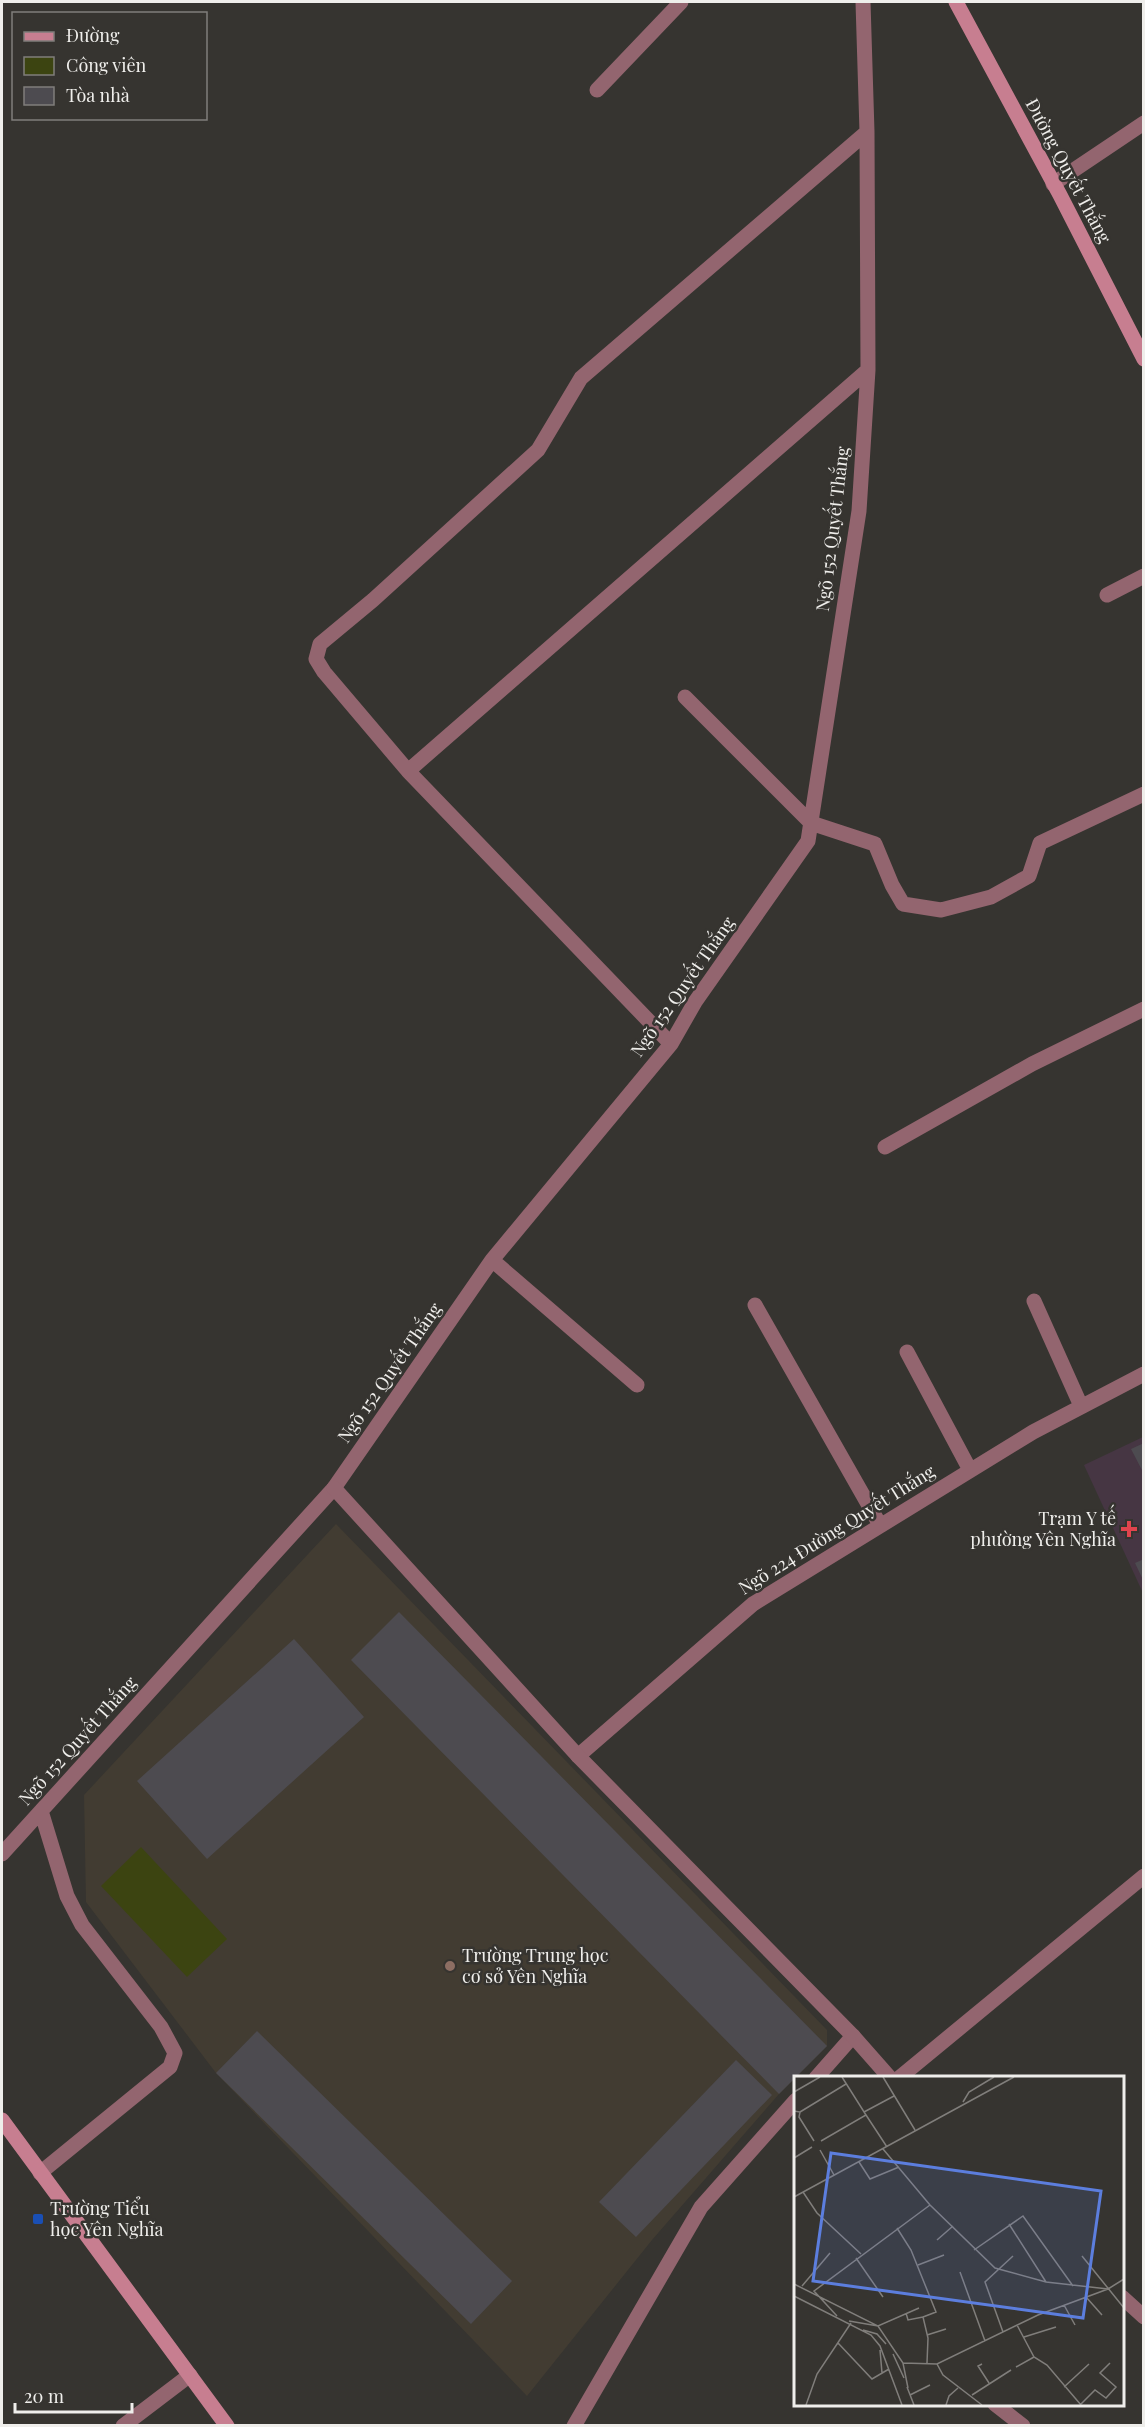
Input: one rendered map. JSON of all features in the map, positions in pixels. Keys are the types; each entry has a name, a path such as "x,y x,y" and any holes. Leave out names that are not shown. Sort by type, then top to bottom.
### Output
{"street":[{"path":"597,90 681,2"},
{"name":"Ngõ 152 Quyết Thắng","path":"2,1854 334,1488 492,1260 671,1044 695,1002 808,841 859,511 868,370 867,132 863,2"},
{"name":"Đường Quyết Thắng","path":"956,2 1143,359"},
{"path":"1053,184 1143,123"},
{"path":"671,1044 408,771 324,672 316,658 320,644 373,600 538,450 581,378 867,132"},
{"path":"408,771 868,370"},
{"path":"1107,595 1143,576"},
{"path":"685,697 811,823 875,844 892,885 903,904 941,910 991,897 1029,876 1040,843 1143,794"},
{"path":"885,1147 1032,1064 1143,1009"},
{"path":"492,1260 637,1385"},
{"path":"1034,1301 1081,1407"},
{"path":"755,1305 880,1525"},
{"path":"907,1353 970,1470"},
{"name":"Ngõ 224 Đường Quyết Thắng","path":"578,1756 753,1604 1033,1432 1143,1374"},
{"path":"334,1488 578,1756 853,2036 888,2076"},
{"path":"40,2173 170,2067 175,2053 161,2027 82,1925 67,1896 41,1811"},
{"path":"901,2076 1143,1876"},
{"path":"818,2076 853,2036"},
{"path":"574,2426 701,2207 794,2101"},
{"path":"2,2120 227,2426"},
{"path":"1124,2299 1143,2317"},
{"path":"123,2426 190,2375"},
{"path":"998,2406 1023,2426"}],"shaded area":[{"name":"Trạm Y tế phường Yên Nghĩa","path":"1143,1437 1143,1593 1084,1465"},
{"name":"Trường Trung học cơ sở Yên Nghĩa","path":"336,1524 827,2030 827,2046 797,2076 794,2076 794,2079 652,2240 527,2396 216,2073 86,1902 84,1795"}],"green space":[{"path":"141,1847 227,1939 187,1977 101,1886"}],"building":[{"path":"1144,1443 1144,1474 1131,1449"},
{"path":"1144,1559 1144,1582 1135,1563"},
{"path":"399,1612 827,2046 797,2076 794,2076 794,2079 779,2094 351,1660"},
{"path":"294,1639 364,1717 207,1859 137,1781"},
{"path":"257,2031 512,2281 471,2324 216,2073"},
{"path":"736,2060 772,2095 636,2237 599,2202"}],"place":[{"name":"Trạm Y tế phường Yên Nghĩa","path":"1129,1529"},
{"name":"Trường Trung học cơ sở Yên Nghĩa","path":"450,1966"},
{"name":"Trường Tiểu học Yên Nghĩa","path":"38,2219"}]}
